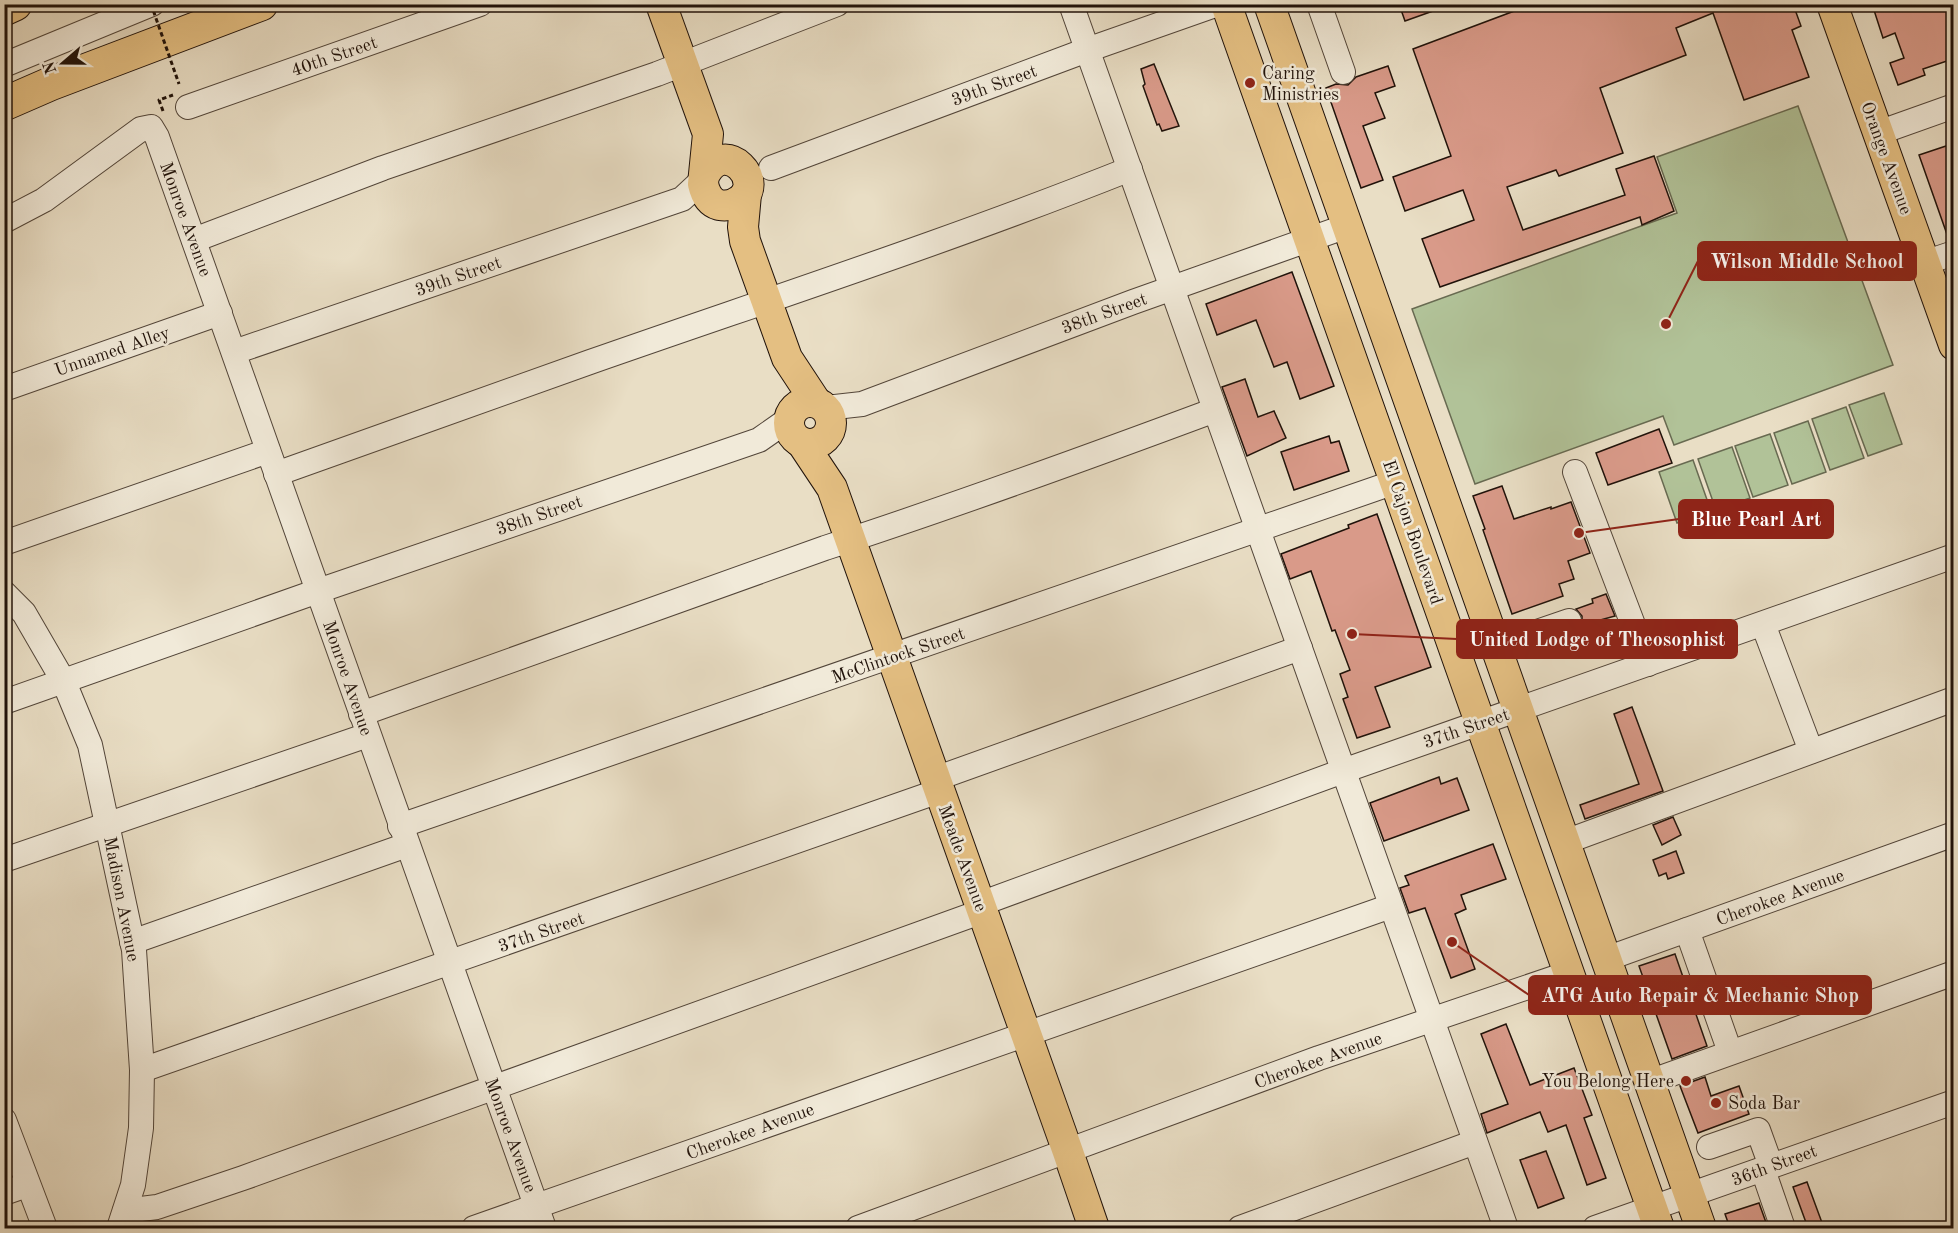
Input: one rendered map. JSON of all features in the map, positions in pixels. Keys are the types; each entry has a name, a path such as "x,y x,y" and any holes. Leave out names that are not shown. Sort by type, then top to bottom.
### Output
{"highway":[{"path":"4,9 15,4"},
{"path":"4,104 50,84 261,4"}],"main road":[{"name":"Meade Avenue","path":"662,4 708,135 709,190 745,242"},
{"name":"El Cajon Boulevard","path":"1226,4 1656,1218"},
{"path":"1269,4 1701,1228"},
{"name":"Orange Avenue","path":"1832,4 1953,345"},
{"name":"Meade Avenue","path":"708,135 746,173 748,187 743,227 745,242 1094,1228"},
{"path":"736,162 720,160 707,169 709,190 728,206 741,200 746,194"}],"street":[{"path":"4,48 111,4"},
{"path":"4,65 152,4"},
{"name":"40th Street","path":"188,107 480,4"},
{"path":"194,240 383,168 657,74 837,4"},
{"path":"1071,4 1506,1228"},
{"name":"39th Street","path":"746,194 771,168 1087,50 1218,4"},
{"path":"1319,4 1343,72"},
{"path":"1878,133 1953,106"},
{"name":"Monroe Avenue","path":"4,221 44,200 141,129 151,128 157,137 540,1218"},
{"name":"39th Street","path":"736,162 757,168 771,168"},
{"path":"276,474 1032,208 1130,169"},
{"name":"39th Street","path":"234,352 682,199 697,185 709,190"},
{"name":"38th Street","path":"4,702 318,591 810,423 1172,288 1347,226"},
{"path":"1924,263 1953,253"},
{"name":"Unnamed Alley","path":"4,389 220,313"},
{"path":"4,860 108,824 364,724 851,540 1215,411"},
{"path":"4,543 268,451"},
{"path":"1575,472 1648,664"},
{"name":"McClintock Street","path":"132,942 404,835 891,657 1395,482"},
{"name":"37th Street","path":"122,1220 495,1089 1343,771 1953,556"},
{"name":"Madison Avenue","path":"4,593 24,613 64,682 90,745 132,942 142,1070 141,1128 132,1185 122,1220"},
{"path":"1496,646 1569,621"},
{"path":"1762,624 1811,751"},
{"name":"37th Street","path":"142,1070 449,964 937,785 1300,648"},
{"path":"1565,842 1953,699"},
{"name":"Cherokee Avenue","path":"1606,959 1953,834"},
{"name":"Cherokee Avenue","path":"474,1228 540,1218 1026,1033 1391,906"},
{"path":"1687,930 1730,1052"},
{"name":"Cherokee Avenue","path":"858,1228 1319,1058 1569,973"},
{"path":"1649,1082 1953,973"},
{"name":"36th Street","path":"1595,1228 1656,1218 1689,1196 1953,1102"},
{"path":"6,1130 45,1228"},
{"path":"1709,1147 1758,1130 1783,1228"},
{"path":"1240,1228 1475,1142"},
{"path":"4,1193 27,1185"}],"path":[{"path":"152,4 179,84"}],"green space":[{"path":"1798,106 1893,365 1674,445 1663,416 1475,484 1412,309 1677,213 1657,157"},
{"path":"1884,393 1902,444 1868,456 1849,405"},
{"path":"1846,407 1864,458 1830,470 1812,419"},
{"path":"1808,421 1826,472 1792,484 1774,433"},
{"path":"1770,434 1788,485 1753,497 1735,446"},
{"path":"1732,447 1750,498 1716,510 1698,459"},
{"path":"1693,460 1711,511 1677,523 1659,472"}],"building":[{"path":"1399,4 1446,4 1447,6 1405,21"},
{"path":"1533,4 1793,4 1801,26 1792,30 1809,77 1744,100 1713,13 1676,28 1686,55 1600,88 1623,153 1559,176 1556,170 1507,187 1523,230 1625,195 1616,169 1654,156 1674,211 1642,225 1640,217 1440,287 1422,239 1474,220 1463,190 1405,211 1393,177 1451,156 1413,49"},
{"path":"1872,4 1953,4 1953,59 1923,69 1925,75 1898,85 1890,63 1904,58 1895,33 1883,38"},
{"path":"1154,64 1179,126 1162,131 1159,124 1157,125 1143,86 1145,84 1141,69"},
{"path":"1388,66 1395,86 1375,93 1385,118 1363,126 1383,180 1361,188 1326,88 1336,84 1348,85 1356,77"},
{"path":"1949,145 1953,157 1953,239 1949,240 1919,155"},
{"path":"1292,272 1334,386 1300,399 1287,362 1274,367 1256,320 1217,335 1206,304"},
{"path":"1245,379 1258,417 1274,411 1286,438 1247,456 1222,387"},
{"path":"1659,429 1672,463 1608,485 1596,453"},
{"path":"1329,436 1331,443 1339,441 1349,471 1294,490 1281,452"},
{"path":"1502,486 1514,519 1571,502 1590,553 1568,561 1574,579 1559,584 1563,596 1512,614 1473,496"},
{"path":"1377,514 1431,667 1375,687 1390,727 1357,738 1343,699 1348,697 1340,674 1350,670 1335,630 1332,631 1311,571 1290,579 1281,554 1349,528 1348,525"},
{"path":"1606,594 1615,616 1582,625 1582,616 1576,609 1593,603 1592,599"},
{"path":"1632,707 1663,791 1585,819 1580,805 1639,784 1614,714"},
{"path":"1439,777 1441,784 1457,778 1469,810 1384,841 1370,803"},
{"path":"1673,817 1681,835 1662,845 1653,825"},
{"path":"1493,844 1506,879 1461,895 1466,909 1455,914 1475,969 1451,978 1425,908 1409,913 1400,888 1409,885 1405,876"},
{"path":"1676,851 1684,873 1668,879 1666,873 1659,876 1653,860"},
{"path":"1675,954 1707,1046 1672,1059 1639,966"},
{"path":"1506,1024 1530,1085 1574,1068 1592,1115 1584,1118 1606,1178 1587,1185 1566,1125 1548,1132 1540,1112 1487,1133 1481,1114 1508,1104 1481,1034"},
{"name":"Soda Bar","path":"1705,1077 1711,1096 1739,1086 1749,1114 1698,1133 1680,1086"},
{"path":"1546,1151 1564,1198 1538,1208 1520,1160"},
{"path":"1807,1182 1824,1228 1808,1228 1793,1187"},
{"path":"1759,1203 1768,1228 1730,1228 1725,1214"}],"place":[{"name":"Caring Ministries","path":"1250,83"},
{"name":"Wilson Middle School","path":"1666,324"},
{"name":"Blue Pearl Art","path":"1579,533"},
{"name":"United Lodge of Theosophist","path":"1352,634"},
{"name":"ATG Auto Repair & Mechanic Shop","path":"1452,942"},
{"name":"You Belong Here","path":"1686,1081"},
{"name":"Soda Bar","path":"1716,1103"}]}
